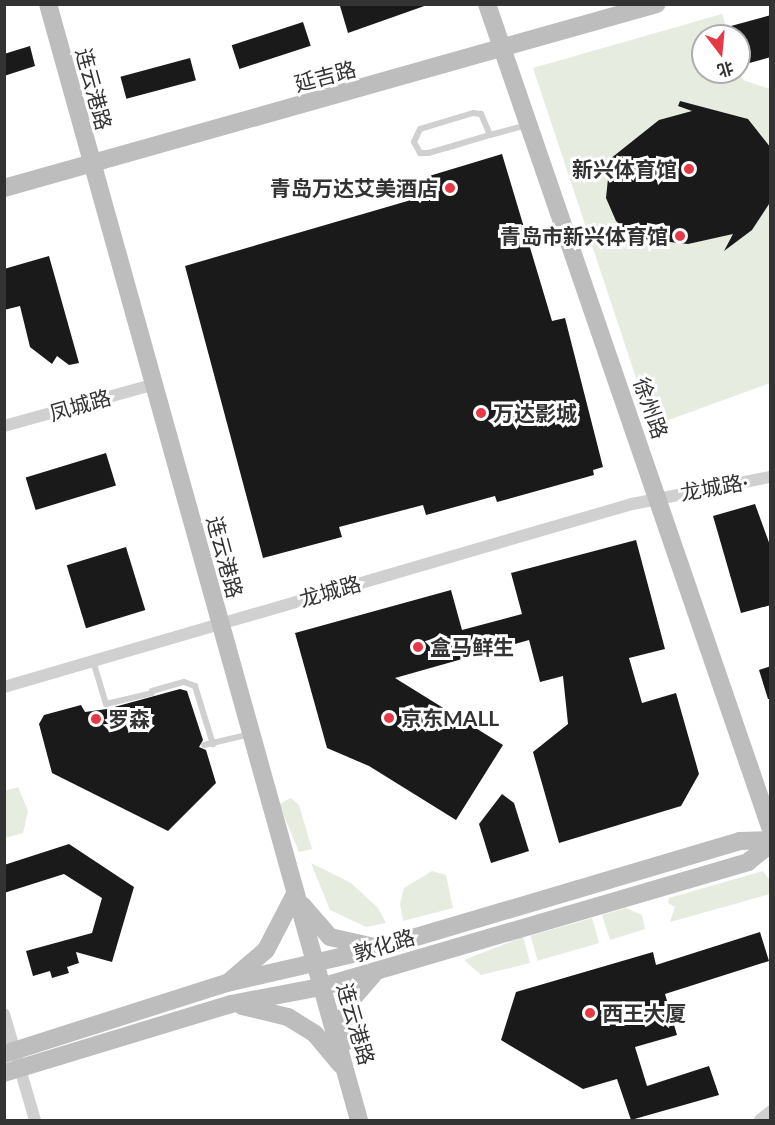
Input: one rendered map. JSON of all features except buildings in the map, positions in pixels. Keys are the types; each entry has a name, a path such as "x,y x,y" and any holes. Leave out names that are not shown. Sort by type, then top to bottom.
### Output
{"main road":[{"name":"连云港路","path":"48,4 359,1120"},
{"name":"徐州路","path":"487,4 506,50 771,827"},
{"name":"延吉路","path":"4,188 506,50 657,4"},
{"name":"敦化路","path":"10,1052 227,983 316,965 380,948 740,841 771,842"},
{"name":"敦化路","path":"13,1071 231,1004 321,987 748,862 771,842"},
{"path":"227,983 266,950 295,894 330,937 380,948"},
{"path":"346,1072 342,1026 366,977 382,970"},
{"path":"231,1004 288,1017 315,1034 346,1072"}],"street":[{"name":"凤城路","path":"4,426 155,384"},
{"name":"龙城路·","path":"657,498 771,477"},
{"name":"龙城路","path":"4,687 219,621 657,498"},
{"path":"4,1014 13,1071 35,1120"},
{"path":"760,1120 771,1112"}],"lane":[{"path":"490,135 481,114 473,113 420,129 414,142 420,153 428,153 531,124"},
{"path":"93,661 106,704 184,682 195,686 213,744"},
{"path":"204,746 250,734"}],"shaded area":[{"name":"青岛市新兴体育馆","path":"722,14 725,24 691,24 691,84 751,83 770,89 770,383 652,426 533,68"},
{"path":"18,787 28,811 23,833 5,838 5,791"},
{"path":"291,798 299,805 312,849 299,852 279,804"},
{"path":"311,863 351,883 378,908 386,923 366,927 330,910"},
{"path":"432,871 446,875 453,908 403,921 400,904 404,888"},
{"path":"763,871 770,881 770,894 670,922 675,907 668,903 669,898"},
{"path":"626,908 642,915 645,929 610,940 602,915"},
{"path":"592,918 599,943 538,961 530,936"},
{"path":"523,937 530,963 481,975 464,960"}],"place":[{"name":"新兴体育馆","path":"689,169"},
{"name":"青岛万达艾美酒店","path":"450,188"},
{"name":"青岛市新兴体育馆","path":"680,236"},
{"name":"万达影城","path":"481,413"},
{"name":"盒马鲜生","path":"418,647"},
{"name":"京东MALL","path":"389,718"},
{"name":"罗森","path":"96,719"},
{"name":"西王大厦","path":"590,1013"}]}
